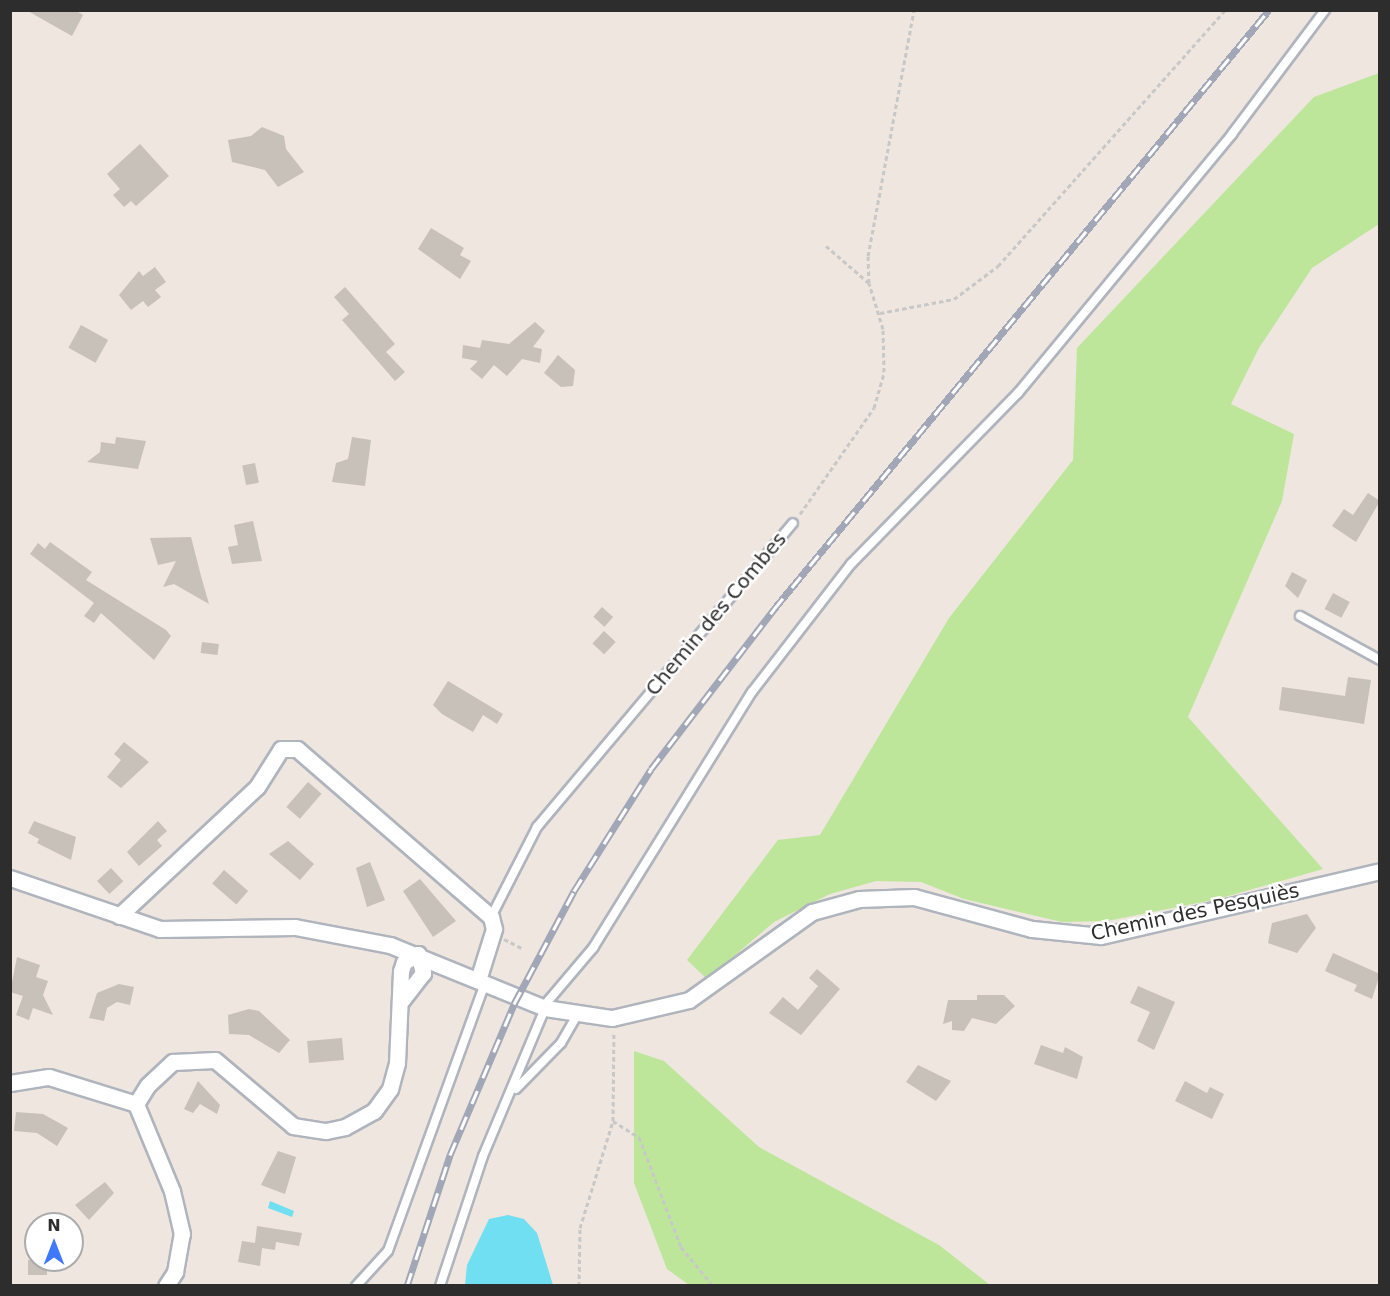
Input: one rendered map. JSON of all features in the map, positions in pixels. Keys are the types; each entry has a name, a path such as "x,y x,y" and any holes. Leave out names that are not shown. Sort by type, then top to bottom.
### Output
{"street":[{"path":"119,916 257,787 281,748 304,754 491,917"},
{"name":"Chemin des Pesquiès","path":"10,878 119,916 182,933 295,927 366,941 481,981 545,1008 577,1016 634,1016 689,1000 812,912 859,899 914,897 1032,929 1101,936 1380,871"},
{"name":"Chemin des Combes","path":"481,981 494,929 491,917"},
{"path":"136,1104 173,1062 201,1057 228,1065 293,1126 326,1131 345,1127 374,1111 390,1089 402,1000 411,958 425,968 402,1000"},
{"name":"Chemin des Pesquiès","path":"425,968 481,981"},
{"path":"10,1083 49,1077 136,1104"},
{"path":"136,1104 179,1214 180,1252 166,1286"}],"lane":[{"path":"440,1286 483,1156 513,1092 545,1008 593,948 669,819 783,648 851,564 1018,393 1232,134 1325,10"},
{"name":"Chemin des Combes","path":"491,917 537,827 793,523"},
{"path":"1300,616 1380,660"},
{"path":"356,1286 388,1251 481,981"},
{"path":"513,1092 561,1043 577,1016"}],"path":[{"path":"869,283 868,256 914,10"},
{"path":"880,313 954,299 998,266 1225,10"},
{"name":"Chemin des Combes","path":"793,523 852,445 878,399 884,372 880,313 869,283 825,245"},
{"path":"512,943 522,948"},
{"path":"579,1286 580,1228 613,1121 614,1026 606,1026"},
{"path":"613,1121 639,1137 681,1247 713,1286"}],"green space":[{"path":"1379,73 1379,224 1312,268 1259,348 1231,404 1294,434 1282,501 1188,717 1323,869 1218,899 1107,921 1062,922 964,899 921,882 876,881 830,894 774,922 707,979 687,960 778,840 820,835 949,618 1073,460 1077,348 1314,97"},
{"path":"634,1051 664,1061 759,1147 939,1245 990,1285 689,1285 667,1269 634,1183"}],"water":[{"path":"270,1201 294,1211 292,1217 268,1208"},
{"path":"508,1215 524,1219 537,1233 553,1285 465,1285 467,1265 489,1219"}],"building":[{"path":"26,10 75,10 83,15 72,36"},
{"path":"262,127 284,136 286,149 304,172 278,187 265,170 232,162 228,140 251,136"},
{"path":"140,144 169,176 136,206 131,201 124,207 113,195 120,189 107,174"},
{"path":"431,228 464,248 460,255 471,261 460,279 418,249"},
{"path":"155,267 166,282 155,290 161,297 148,307 143,301 131,310 119,295 139,271 143,276"},
{"path":"345,287 395,344 386,352 405,372 395,381 342,320 349,314 334,297"},
{"path":"535,322 545,331 533,347 542,349 540,363 522,359 507,376 494,365 482,379 470,369 478,361 462,358 463,345 480,348 482,340 509,344"},
{"path":"81,325 108,340 96,363 68,348"},
{"path":"558,355 575,370 573,386 561,387 544,373"},
{"path":"116,437 146,441 138,469 87,462 100,452 101,442 115,444"},
{"path":"352,437 371,440 365,486 332,482 336,463 348,459"},
{"path":"255,463 259,483 246,485 242,465"},
{"path":"1368,493 1380,501 1356,542 1332,526 1344,509 1353,515"},
{"path":"253,521 262,561 232,564 228,547 238,545 234,525"},
{"path":"191,537 209,604 174,584 163,587 176,561 158,565 150,538"},
{"path":"50,542 92,572 86,580 166,630 171,636 154,660 101,613 94,623 84,616 94,603 30,554 38,543 45,549"},
{"path":"1292,572 1307,580 1298,598 1285,586"},
{"path":"1333,593 1350,602 1341,618 1325,609"},
{"path":"602,607 613,617 604,627 593,617"},
{"path":"604,631 616,642 604,654 592,643"},
{"path":"202,642 219,644 218,655 201,653"},
{"path":"1348,677 1371,680 1364,724 1279,710 1282,687 1345,696"},
{"path":"448,681 503,714 497,724 483,715 473,732 442,714 433,705"},
{"path":"124,742 149,762 121,788 107,777 121,760 114,754"},
{"path":"308,782 322,794 300,819 286,807"},
{"path":"34,821 76,837 71,860 37,843 39,839 28,833"},
{"path":"158,821 167,831 157,840 162,846 139,866 127,852"},
{"path":"288,841 314,864 300,880 269,854"},
{"path":"370,862 385,900 367,907 356,868"},
{"path":"111,868 123,881 109,894 97,881"},
{"path":"224,870 248,891 236,905 212,884"},
{"path":"420,879 456,921 433,937 403,891"},
{"path":"1307,914 1316,928 1297,953 1268,943 1272,923"},
{"path":"1333,953 1380,974 1372,999 1354,991 1357,985 1325,971"},
{"path":"17,957 40,965 36,977 48,981 43,995 53,1015 33,1008 29,1020 16,1015 23,996 10,992"},
{"path":"817,969 840,989 801,1035 769,1013 783,997 798,1010 818,986 809,978"},
{"path":"119,984 134,987 130,1005 117,1002 107,1008 104,1021 89,1018 97,993"},
{"path":"1138,986 1175,1002 1154,1050 1137,1041 1150,1012 1130,1003"},
{"path":"977,995 1004,995 1015,1006 996,1024 972,1018 964,1031 952,1030 952,1021 943,1024 948,1000 977,1000"},
{"path":"249,1009 259,1011 290,1040 279,1053 249,1035 229,1034 228,1015"},
{"path":"342,1038 344,1060 309,1063 307,1041"},
{"path":"1041,1045 1063,1053 1065,1047 1083,1057 1077,1079 1034,1064"},
{"path":"918,1065 951,1081 936,1101 906,1082"},
{"path":"198,1081 220,1105 217,1114 200,1104 193,1113 184,1109"},
{"path":"1185,1081 1207,1093 1210,1087 1224,1094 1212,1119 1175,1101"},
{"path":"16,1112 43,1114 68,1128 57,1146 37,1133 14,1131"},
{"path":"278,1151 296,1157 285,1194 261,1185"},
{"path":"105,1182 114,1193 89,1220 84,1212 75,1205"},
{"path":"257,1226 302,1233 299,1246 276,1242 275,1250 262,1248 260,1266 238,1262 242,1241 255,1243"},
{"path":"28,1272 47,1272 47,1275 28,1275"}],"railway":[{"path":"407,1286 450,1155 514,1004 574,891 651,769 774,609 1269,10"}]}
